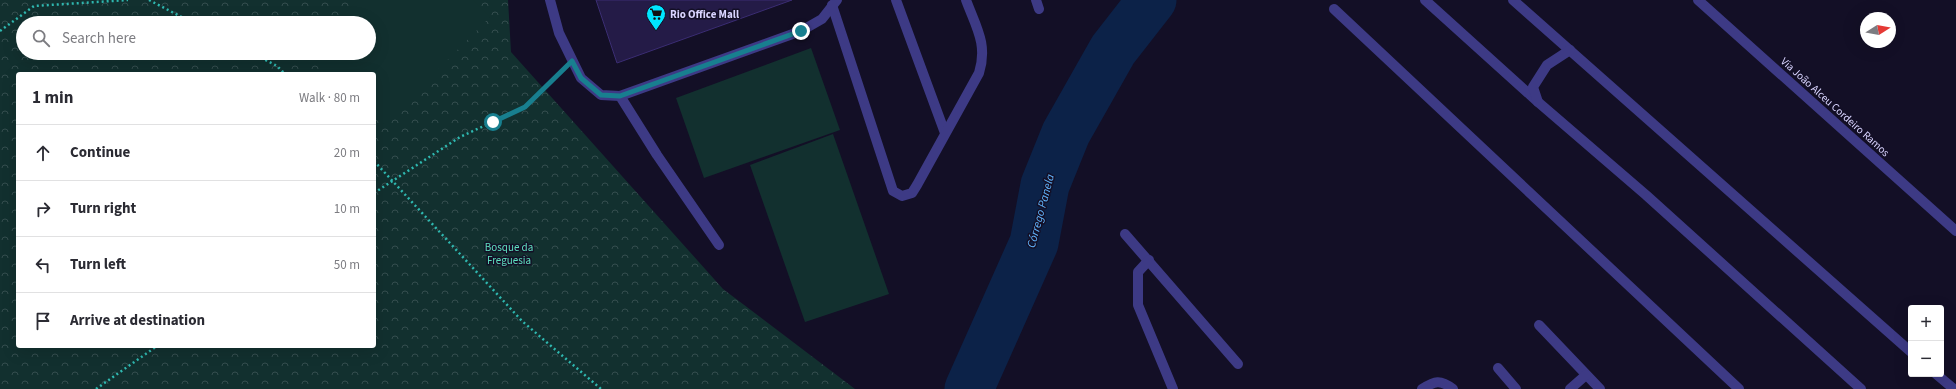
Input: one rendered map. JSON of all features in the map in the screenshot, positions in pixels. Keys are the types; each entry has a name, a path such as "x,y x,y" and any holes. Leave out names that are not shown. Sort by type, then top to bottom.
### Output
{"street":[{"path":"550,0 559,33 581,78 601,95 620,96 801,31 822,19 834,3"},
{"path":"896,0 945,133"},
{"path":"834,3 893,191 902,196 912,193 979,72 983,58 982,44 966,0"},
{"path":"1425,0 1861,389"},
{"path":"1513,0 1908,349"},
{"name":"Via João Alceu Cordeiro Ramos","path":"1698,0 1956,231"},
{"path":"1334,9 1739,389"},
{"path":"1538,102 1534,87 1547,65 1570,50"},
{"path":"620,96 657,155 719,245"},
{"path":"1125,234 1238,364"},
{"path":"1149,260 1138,272 1138,305 1173,389"},
{"path":"1539,325 1600,389"},
{"path":"1498,368 1516,389"},
{"path":"1570,389 1586,375"},
{"path":"1940,377 1954,389"},
{"path":"1422,389 1434,382 1446,383 1453,389"}],"path":[{"path":"20,16 34,6 128,0"},
{"path":"148,0 179,16"},
{"path":"0,31 16,19"},
{"path":"265,60 277,66 283,72"},
{"path":"376,192 460,137 525,107 572,61"},
{"path":"376,163 522,321 601,389"},
{"path":"96,389 154,348"}],"green space":[{"name":"Bosque da Freguesia","path":"0,0 508,0 511,52 723,289 855,389 0,389"},
{"path":"358,0 473,0 490,17 384,124 376,115 376,72 333,72 320,60 376,60 376,16 342,16"},
{"path":"811,48 840,130 704,178 676,98"},
{"path":"833,134 889,294 805,322 750,165"}],"building":[{"name":"Rio Office Mall","path":"596,0 792,0 617,63"}],"waterway":[{"name":"Córrego Panela","path":"969,389 1034,243 1045,185 1066,133 1113,50 1152,0"}],"place":[{"name":"Rio Office Mall","path":"656,31"}],"route":[{"path":"493,122 525,107 572,61 581,78 601,95 620,96 801,31"}]}
